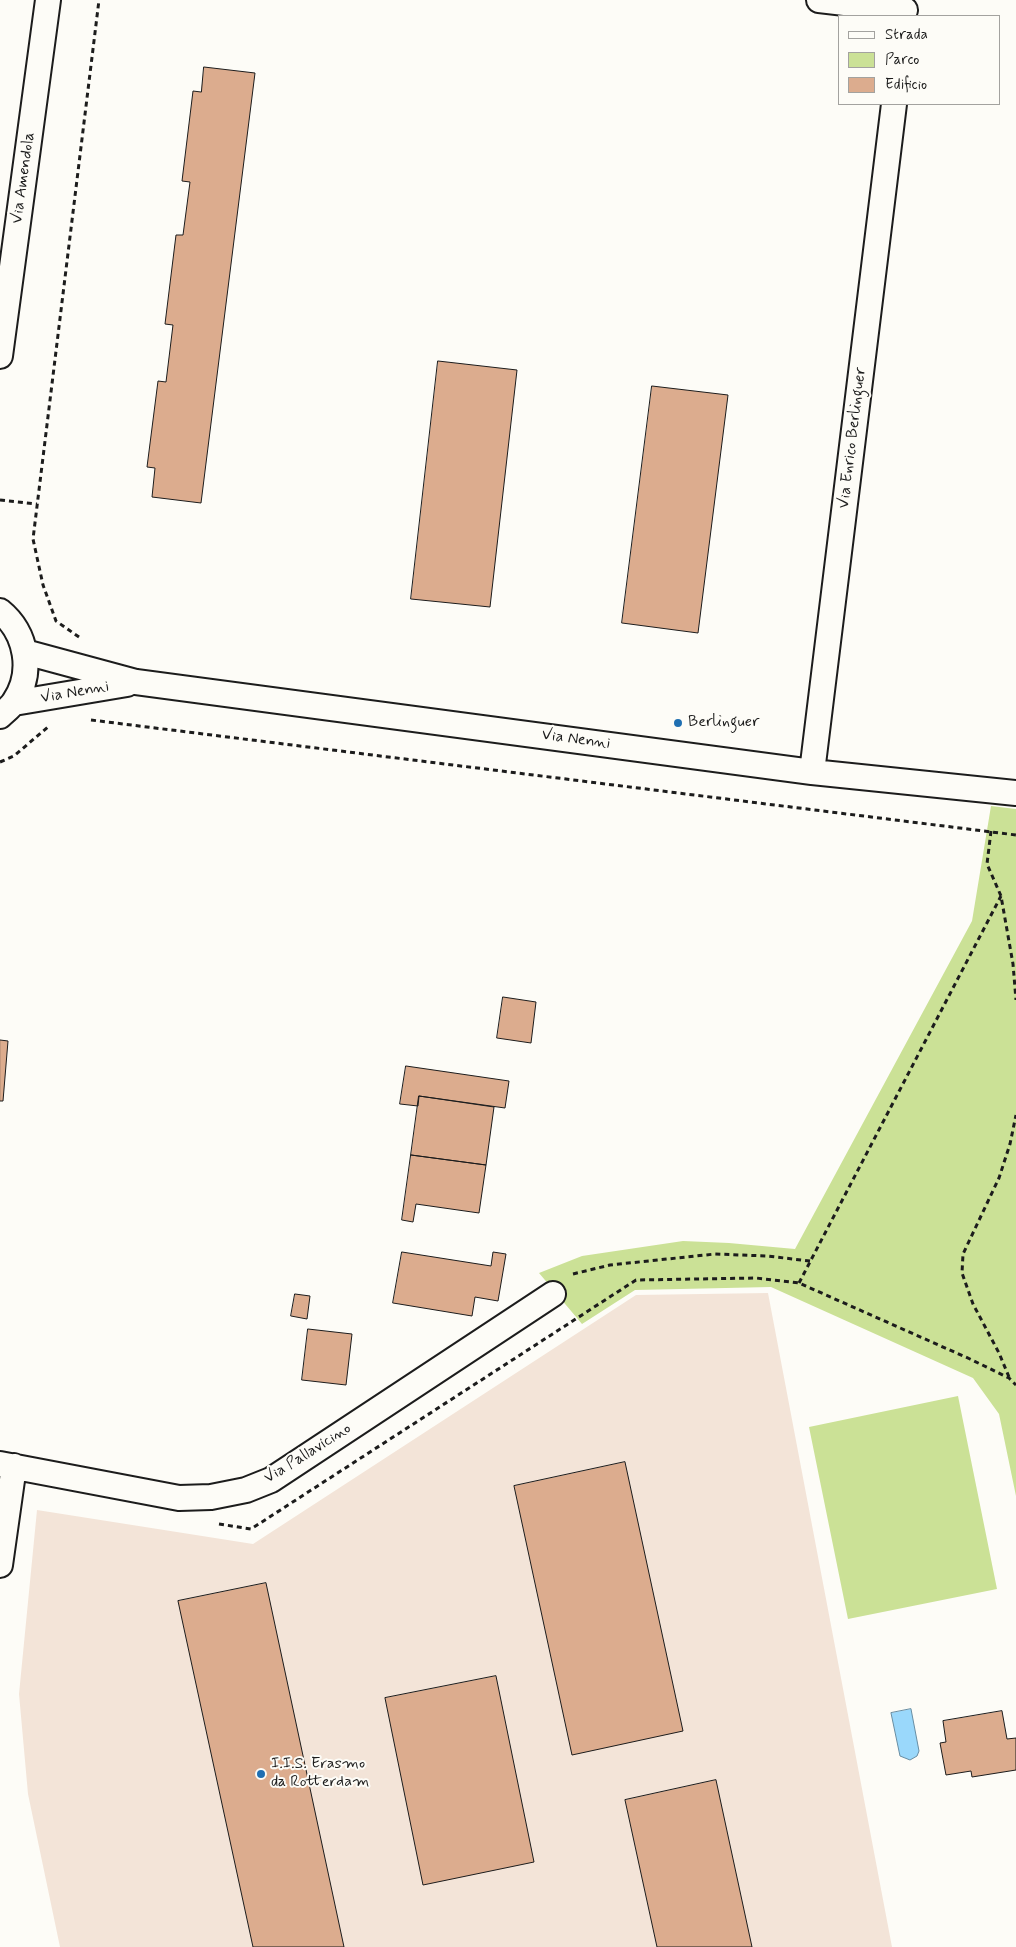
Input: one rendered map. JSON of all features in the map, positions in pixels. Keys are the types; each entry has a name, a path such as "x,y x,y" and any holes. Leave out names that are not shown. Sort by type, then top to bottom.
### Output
{"street":[{"name":"Via Amendola","path":"0,356 48,0"},
{"path":"819,0 905,9"},
{"name":"Via Enrico Berlinguer","path":"812,772 894,105"},
{"path":"0,611 18,631 25,652 25,679 7,709"},
{"name":"Via Nenni","path":"25,652 83,680"},
{"name":"Via Nenni","path":"7,709 83,680 136,682 812,772 1016,793"},
{"name":"Via Pallavicino","path":"7,1465 179,1498 211,1497 246,1490 271,1480 553,1294"},
{"path":"0,1565 7,1465"}],"path":[{"path":"99,0 34,539 43,585 56,621 87,642 77,718 1016,835"},
{"path":"0,500 37,504"},
{"path":"0,762 14,756 52,724"},
{"path":"991,831 987,864 1001,896 1013,964 1016,1000"},
{"path":"799,1283 1001,896"},
{"path":"1009,1378 999,1353 973,1304 962,1273 963,1254 999,1178 1010,1144 1016,1115"},
{"path":"553,1294 561,1278 618,1264 716,1254 767,1256 810,1261"},
{"path":"756,1278 799,1283 1009,1378 1016,1385"}],"shaded area":[{"path":"768,1293 892,1947 60,1947 28,1794 19,1694 37,1510 253,1544 636,1295"}],"green space":[{"path":"991,806 1016,809 1016,1496 999,1414 973,1378 771,1287 635,1290 582,1324 539,1273 582,1256 683,1241 795,1249 972,921"},
{"path":"958,1396 997,1589 848,1619 809,1427"}],"water":[{"path":"911,1709 919,1751 917,1756 910,1760 900,1756 891,1713"}],"building":[{"path":"204,67 255,73 201,503 152,497 155,468 147,467 158,381 166,382 173,325 165,324 176,235 183,235 190,182 182,181 193,91 201,92"},
{"path":"438,361 517,370 490,607 411,599"},
{"path":"652,386 728,395 698,633 622,623"},
{"path":"503,997 536,1002 531,1043 497,1038"},
{"path":"0,1040 8,1041 3,1101 0,1101"},
{"path":"406,1066 509,1081 505,1108 419,1096 418,1106 400,1104"},
{"path":"419,1096 494,1107 486,1165 411,1155"},
{"path":"411,1155 486,1165 479,1213 416,1204 413,1222 402,1220"},
{"path":"402,1252 491,1266 493,1252 506,1254 498,1301 475,1297 472,1316 393,1303"},
{"path":"295,1294 310,1296 307,1319 291,1316"},
{"path":"308,1329 352,1334 346,1385 302,1380"},
{"path":"625,1462 683,1731 572,1755 514,1486"},
{"name":"I.I.S. Erasmo da Rotterdam","path":"266,1583 344,1947 253,1947 178,1601"},
{"path":"496,1676 534,1862 423,1885 385,1698"},
{"path":"1002,1711 1007,1739 1016,1738 1016,1770 972,1777 971,1771 946,1775 940,1743 946,1742 943,1721"},
{"path":"716,1780 752,1947 657,1947 625,1800"}],"place":[{"name":"Berlinguer","path":"678,723"},
{"name":"I.I.S. Erasmo da Rotterdam","path":"261,1774"}]}
